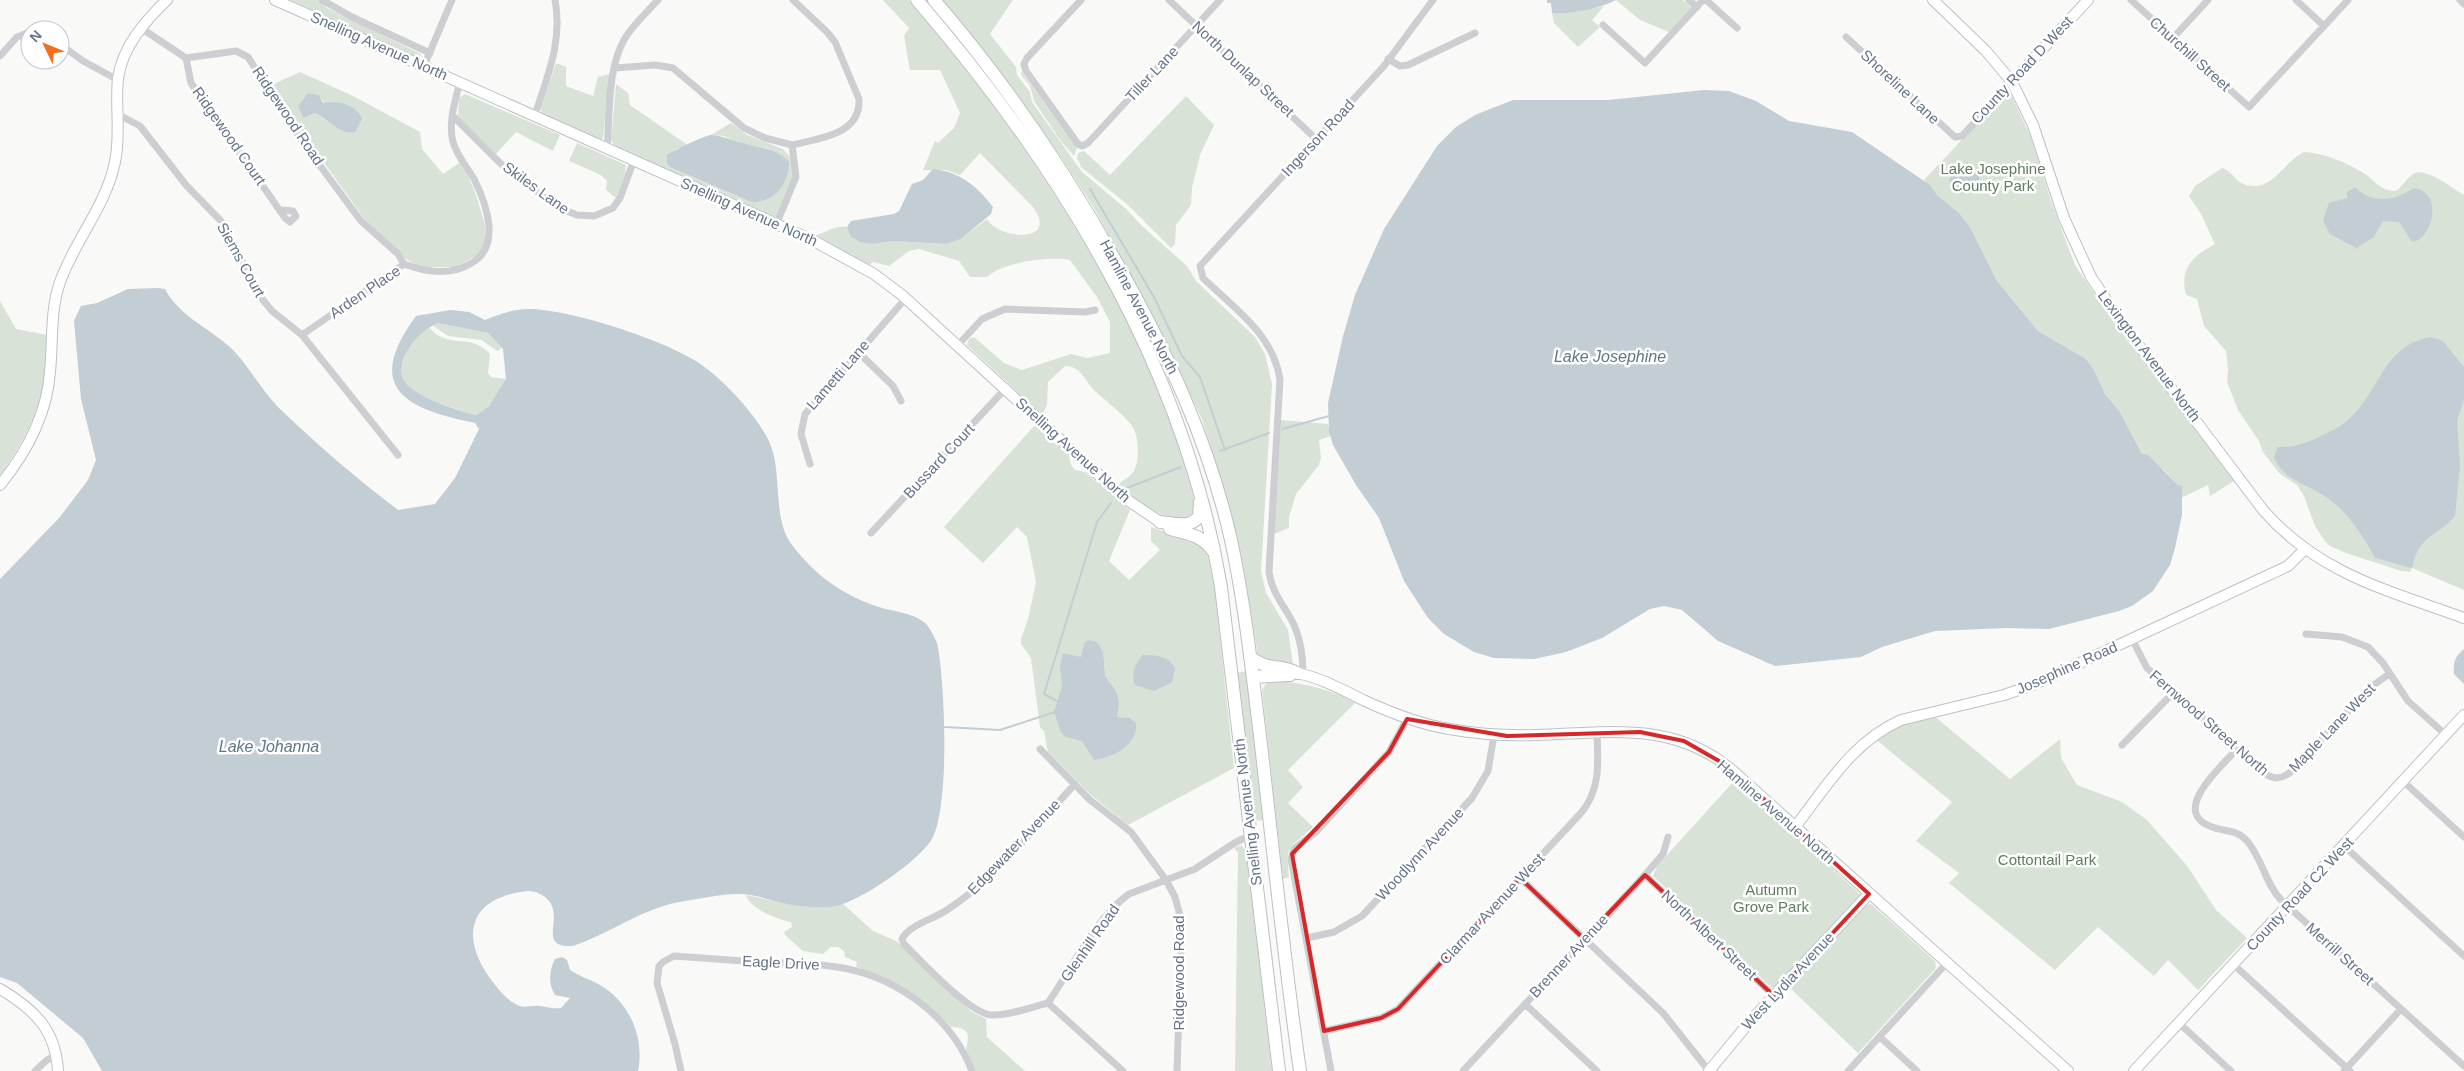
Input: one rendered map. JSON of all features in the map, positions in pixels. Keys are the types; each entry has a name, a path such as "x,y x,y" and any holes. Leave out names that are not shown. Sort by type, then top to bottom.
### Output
{"highway":[{"name":"Hamline Avenue North","path":"917,0 1001,105 1081,225 1143,338 1166,389 1192,464 1214,553"},
{"name":"Hamline Avenue North","path":"934,0 985,62 1060,169 1110,251 1164,351 1203,444 1225,515 1238,575 1250,657"},
{"path":"1160,522 1186,525 1194,523 1200,517 1201,507 1192,464"},
{"path":"1160,522 1208,543 1214,553"},
{"name":"Snelling Avenue North","path":"1214,553 1221,587 1279,1071"},
{"path":"1250,657 1265,667 1289,669 1300,673"},
{"name":"Snelling Avenue North","path":"1250,657 1300,1071"},
{"path":"1253,677 1288,676 1300,673"},
{"path":"1251,836 1262,837 1275,867"}],"street":[{"path":"0,485 31,438 43,408 50,375 57,291 64,272 108,185 118,146 118,80 124,56 141,28 160,4 168,0"},
{"name":"Snelling Avenue North","path":"275,0 535,115 844,256 874,274 906,298 1123,497 1160,522"},
{"name":"Snelling Avenue North","path":"322,0 354,18 430,53"},
{"path":"424,66 452,0"},
{"path":"535,115 557,44 558,23 555,0"},
{"path":"607,148 615,68 619,50 628,34 658,0"},
{"path":"615,68 655,65 673,68 744,128 765,138 792,145 848,127 855,120 860,107 859,99 835,42 793,0"},
{"name":"Tiller Lane","path":"1081,0 1027,58 1024,64 1026,71 1078,144 1082,146 1088,143 1220,0"},
{"name":"North Dunlap Street","path":"1169,0 1316,139"},
{"name":"Ingerson Road","path":"1300,673 1302,651 1299,638 1274,592 1269,572 1280,379 1278,368 1271,348 1263,335 1203,278 1199,271 1202,261 1388,59 1433,0"},
{"path":"1688,0 1696,8"},
{"path":"1603,25 1645,63 1705,0 1737,28"},
{"name":"Lexington Avenue North","path":"1933,0 1986,51 2012,82 2036,130 2068,230 2097,286 2263,510 2286,535 2305,550 2353,577 2464,618"},
{"name":"County Road D West","path":"1955,137 1962,136 2088,0"},
{"name":"Churchill Street","path":"2131,0 2249,107 2324,26"},
{"path":"2173,38 2208,0"},
{"path":"2296,0 2324,26 2348,0"},
{"path":"2460,0 2464,4"},
{"path":"141,28 186,58"},
{"path":"1388,59 1400,66 1408,65 1475,33"},
{"path":"0,56 20,36"},
{"name":"Shoreline Lane","path":"1846,37 1955,137"},
{"path":"70,51 83,61 118,80"},
{"name":"Ridgewood Road","path":"186,58 236,51 248,56 301,140 361,221 398,254 404,264"},
{"name":"Ridgewood Court","path":"186,58 191,83 281,210"},
{"name":"Arden Place","path":"302,335 404,264 423,271 449,272 461,269 476,261 489,245 491,234 480,196 452,141 452,116 460,82"},
{"name":"Siems Court","path":"119,115 140,126 186,185 215,213 263,300 272,311 302,335 398,455"},
{"name":"Skiles Lane","path":"452,116 500,163 557,207 576,215 594,216 613,208 620,198 634,160"},
{"path":"776,225 796,177 792,145"},
{"name":"Lametti Lane","path":"810,464 801,434 805,414 906,298"},
{"path":"958,345 982,319 1006,309 1084,312 1095,310"},
{"path":"858,352 893,386 901,401"},
{"name":"Bussard Court","path":"871,533 1006,388"},
{"name":"Josephine Road","path":"1795,827 1850,755 1868,739 1888,726 1902,720 2021,689 2132,640 2288,566 2305,550"},
{"path":"2306,634 2342,637 2361,642 2376,652 2408,701 2446,735"},
{"name":"Fernwood Street North","path":"2132,640 2147,668 2262,772 2274,778"},
{"name":"Hamline Avenue North","path":"1300,673 1326,680 1407,719 1447,729 1494,735 1655,734 1698,748 1726,765 1946,964 2068,1071"},
{"name":"Maple Lane West","path":"2274,778 2280,778 2292,771 2371,687 2390,674"},
{"path":"2122,745 2174,692"},
{"name":"County Road C2 West","path":"2134,1071 2404,782 2464,715"},
{"path":"1331,1071 1291,859 1298,845 1317,831 1389,752 1407,719"},
{"name":"Clarmar Avenue West","path":"1324,1031 1381,1018 1398,1009 1520,878 1589,802 1598,776 1597,733"},
{"name":"Woodlynn Avenue","path":"1307,938 1334,932 1362,916 1472,798 1488,771 1494,735"},
{"name":"Ridgewood Road","path":"1040,749 1112,819 1131,832 1166,880 1179,908 1182,923 1177,1071"},
{"name":"Merrill Street","path":"2237,749 2198,793 2196,810 2206,824 2231,831 2248,842 2270,886 2288,906 2464,1066"},
{"path":"2404,782 2464,837"},
{"name":"Edgewater Avenue","path":"1048,1003 1001,1014 985,1014 973,1008 938,977 904,944 902,939 906,933 944,912 976,889 1075,784"},
{"name":"Glenhill Road","path":"1048,1003 1112,908 1129,894 1195,869 1236,842 1251,836"},
{"name":"Brenner Avenue","path":"1463,1071 1645,875 1663,854 1668,837"},
{"path":"2344,846 2464,956"},
{"name":"North Albert Street","path":"1645,875 1774,996"},
{"path":"1520,878 1663,1013 1709,1071"},
{"name":"West Lydia Avenue","path":"1709,1071 1774,996 1870,894"},
{"name":"Eagle Drive","path":"681,1071 656,978 659,966 668,958 674,956 830,966 879,980 905,992 933,1013 956,1041 972,1071"},
{"path":"1848,1071 1946,964"},
{"path":"2234,965 2347,1070 2401,1009"},
{"path":"0,989 28,1009 45,1026 51,1035 58,1055 58,1071"},
{"path":"1048,1003 1123,1071"},
{"path":"1525,1004 1597,1071"},
{"path":"2179,1023 2231,1071"},
{"path":"1880,1037 1917,1071"},
{"path":"35,1071 47,1060 58,1055"}],"highlighted area":[{"path":"1407,719 1507,736 1640,732 1684,741 1726,765 1869,894 1774,996 1645,875 1584,939 1520,878 1398,1009 1381,1018 1324,1031 1292,854 1389,752"}],"green space":[{"path":"290,0 318,0 327,8 421,54 421,58 419,59"},
{"path":"883,0 909,0 942,40 1013,133 1097,265 1135,335 1167,412 1195,502 1195,512 1188,522 1158,513 1141,504 1116,486 1131,475 1136,466 1138,455 1136,436 1128,421 1095,391 1083,375 1071,367 1065,366 1048,382 1047,405 1042,415 967,345 969,339 974,337 1004,363 1022,370 1071,354 1087,358 1110,353 1110,322 1097,297 1070,260 1027,261 1004,267 987,277 970,277 959,261 919,249 909,251 889,266 873,262 869,265 813,236 834,228 847,227 850,236 873,244 892,241 947,244 961,239 987,219 994,226 1015,234 1025,235 1034,232 1039,227 1039,218 1032,206 980,153 960,175 946,170 923,170 935,141 938,143 954,128 960,113 940,70 910,70 904,36 909,28"},
{"path":"942,0 1013,0 990,34 1016,67 1017,75 1030,92 1032,102 1082,172 1126,209 1143,227 1187,266 1196,281 1255,337 1265,354 1272,384 1261,571 1266,593 1288,630 1293,665 1258,657 1244,569 1231,512 1202,419 1163,336 1094,208 1061,157 978,43"},
{"path":"1616,0 1683,0 1692,8 1669,32 1640,20"},
{"path":"1604,6 1592,20 1600,27 1578,47 1554,23 1552,13 1577,12"},
{"path":"556,63 566,67 566,86 593,96 598,77 610,74 603,138 600,140 541,113"},
{"path":"1021,71 1077,148 1074,156 1060,140 1034,101 1030,86 1021,75"},
{"path":"300,72 351,95 420,132 422,149 443,174 459,163 468,176 475,192 485,224 486,243 477,255 457,267 420,267 406,259 368,224 269,86","holes":["308,93 319,95 342,131 315,113 303,118 298,106"]},
{"path":"616,84 628,93 630,105 689,146 676,149 671,167 701,179 771,149 743,144 724,136 711,135 731,123 747,135 783,149 792,159 793,178 776,216 770,217 614,145 611,140"},
{"path":"465,94 560,135 553,151 516,132 496,154 458,117 459,98"},
{"name":"Lake Josephine County Park","path":"2005,94 2011,95 2031,137 2051,201 2075,265 2114,323 2234,481 2210,496 2208,485 2181,498 2178,485 2164,470 2142,454 2120,412 2105,394 2094,370 2086,359 2038,331 1997,281 1970,227 1959,213 1937,195 1924,180"},
{"path":"1186,96 1214,125 1200,155 1192,188 1191,205 1176,225 1175,244 1171,248 1128,205 1081,167 1077,158 1078,153 1084,151 1110,175"},
{"path":"577,143 626,165 625,174 616,198 606,190 607,181 601,175 569,161"},
{"path":"2304,152 2326,156 2347,164 2365,174 2385,189 2396,191 2413,174 2418,172 2432,176 2464,195 2464,590 2412,568 2410,572 2401,571 2346,553 2330,546 2325,541 2315,526 2304,496 2297,485 2279,473 2263,452 2259,441 2238,410 2227,382 2226,351 2204,326 2197,299 2186,295 2184,277 2186,270 2194,258 2215,244 2201,214 2189,196 2195,186 2222,168 2243,184 2255,186 2264,184"},
{"path":"0,301 16,329 47,335 44,379 32,421 14,455 0,475"},
{"path":"437,323 488,333 502,348 497,351 482,340 448,336 432,325"},
{"path":"429,327 443,338 483,347 490,354 488,373 491,377 506,379 490,404 477,415 425,397 408,386 403,380 401,369 406,353 416,338"},
{"path":"1281,420 1328,424 1331,436 1319,440 1321,458 1319,465 1296,494 1289,517 1289,528 1274,534"},
{"path":"1035,425 1069,456 1071,465 1075,470 1085,472 1130,510 1109,561 1129,580 1160,550 1151,541 1151,527 1200,544 1208,555 1215,592 1234,768 1128,825 1090,794 1048,752 1044,731 1040,727 1031,658 1021,644 1036,582 1027,537 1017,527 983,563 944,527"},
{"path":"1247,671 1264,820 1254,821 1236,673"},
{"path":"1282,681 1320,688 1355,703 1288,770 1303,787 1288,803 1313,827 1291,847 1288,858 1289,877 1283,879 1262,690 1267,682"},
{"name":"Cottontail Park","path":"1934,716 2010,779 2060,739 2061,758 2077,785 2122,802 2147,820 2188,867 2216,910 2247,938 2198,990 2168,960 2154,976 2098,927 2055,970 1949,883 1959,873 1916,841 1952,802 1874,738 1907,723"},
{"name":"Autumn Grove Park","path":"1735,780 1861,895 1861,898 1776,987 1771,987 1653,876 1657,866"},
{"path":"1241,845 1246,851 1272,1071 1235,1071 1238,853 1234,848"},
{"path":"746,895 788,904 835,906 842,903 873,931 898,942 971,1011 986,1019 987,1037 1025,1071 975,1071 966,1049 968,1035 965,1030 951,1027 930,1007 895,984 856,967 857,962 845,957 844,951 838,947 831,947 823,954 803,951 785,935 784,932 792,927 791,922 758,909"},
{"path":"1871,904 1935,961 1936,968 1858,1053 1789,987 1865,905"}],"water":[{"path":"1547,0 1616,0 1592,9 1552,13 1551,3 1547,3"},
{"name":"Lake Josephine","path":"1704,90 1729,91 1756,101 1789,121 1852,132 1930,185 1937,195 1959,213 1970,227 1997,281 2038,331 2086,359 2094,370 2105,394 2120,412 2142,454 2148,455 2178,485 2182,486 2182,515 2175,548 2170,565 2153,591 2132,606 2119,611 2049,629 2007,628 1935,631 1882,647 1861,657 1775,666 1718,641 1682,610 1664,606 1650,609 1602,638 1566,652 1534,659 1494,658 1474,652 1444,634 1428,618 1404,581 1379,518 1356,485 1333,445 1329,431 1328,403 1343,336 1355,295 1384,229 1437,146 1456,127 1475,115 1513,100 1608,100"},
{"path":"308,93 319,95 323,103 345,104 355,109 362,119 355,132 345,132 315,113 303,118 298,106"},
{"path":"711,135 721,136 769,150 784,157 789,162 788,170 779,190 767,199 752,202 670,167 667,163 667,155"},
{"path":"1967,162 1979,174 1979,183 1972,192 1960,194 1949,181 1953,171"},
{"path":"933,169 952,173 967,181 993,207 991,214 961,239 947,244 892,241 873,244 860,242 850,236 847,227 851,221 894,214 899,211 912,184 923,180"},
{"path":"2355,187 2369,197 2376,199 2398,196 2414,188 2423,191 2429,198 2432,206 2430,225 2419,239 2412,242 2399,222 2383,221 2373,238 2359,246 2358,249 2330,234 2323,220 2329,203 2347,198 2347,192"},
{"name":"Lake Johanna","path":"128,289 165,289 188,316 235,352 272,400 291,420 336,460 398,510 435,504 455,478 479,429 475,423 429,410 412,402 399,391 393,378 393,361 400,341 416,316 450,310 469,312 485,320 516,310 544,310 615,327 663,345 699,363 718,378 738,398 768,439 776,465 779,508 782,522 792,545 801,556 820,575 841,590 879,607 920,619 927,625 935,638 940,660 944,714 944,776 937,827 930,842 912,860 887,880 859,897 836,906 811,907 792,905 745,894 709,897 665,905 651,910 573,946 555,942 553,936 554,913 551,904 541,894 528,891 492,901 475,922 473,935 475,949 482,965 504,996 522,1007 561,1008 570,998 555,995 550,977 555,959 562,957 567,960 570,970 609,991 626,1010 637,1033 640,1058 638,1071 102,1071 83,1038 17,983 0,977 0,579 60,517 88,480 96,460 81,399 74,321 81,306 97,303","holes":["437,323 488,333 503,349 506,379 489,406 477,415 448,407 427,398 410,387 402,378 402,365 408,350 423,333"]},
{"path":"2431,337 2443,341 2464,367 2464,400 2457,421 2460,466 2455,516 2424,542 2415,557 2412,568 2375,558 2361,534 2343,511 2322,494 2298,482 2284,472 2274,458 2277,447 2293,446 2307,442 2335,429 2346,421 2360,407 2384,370 2402,349"},
{"path":"1089,640 1097,642 1103,652 1105,676 1116,691 1119,702 1117,717 1130,718 1136,723 1136,731 1133,737 1123,749 1109,756 1094,760 1082,741 1066,737 1061,732 1054,712 1062,687 1060,665 1063,653 1081,657 1085,642"},
{"path":"2464,649 2464,684 2454,674 2454,663"},
{"path":"1143,655 1157,656 1170,661 1175,669 1172,682 1154,691 1135,685 1134,669"}],"waterway":[{"path":"1090,189 1154,297 1182,356 1200,377 1225,450"},
{"path":"1282,429 1329,416"},
{"path":"1220,451 1269,433"},
{"path":"1127,488 1181,467"},
{"path":"1057,701 1044,694 1097,522 1111,503"},
{"path":"945,727 1000,730 1055,712"}]}
